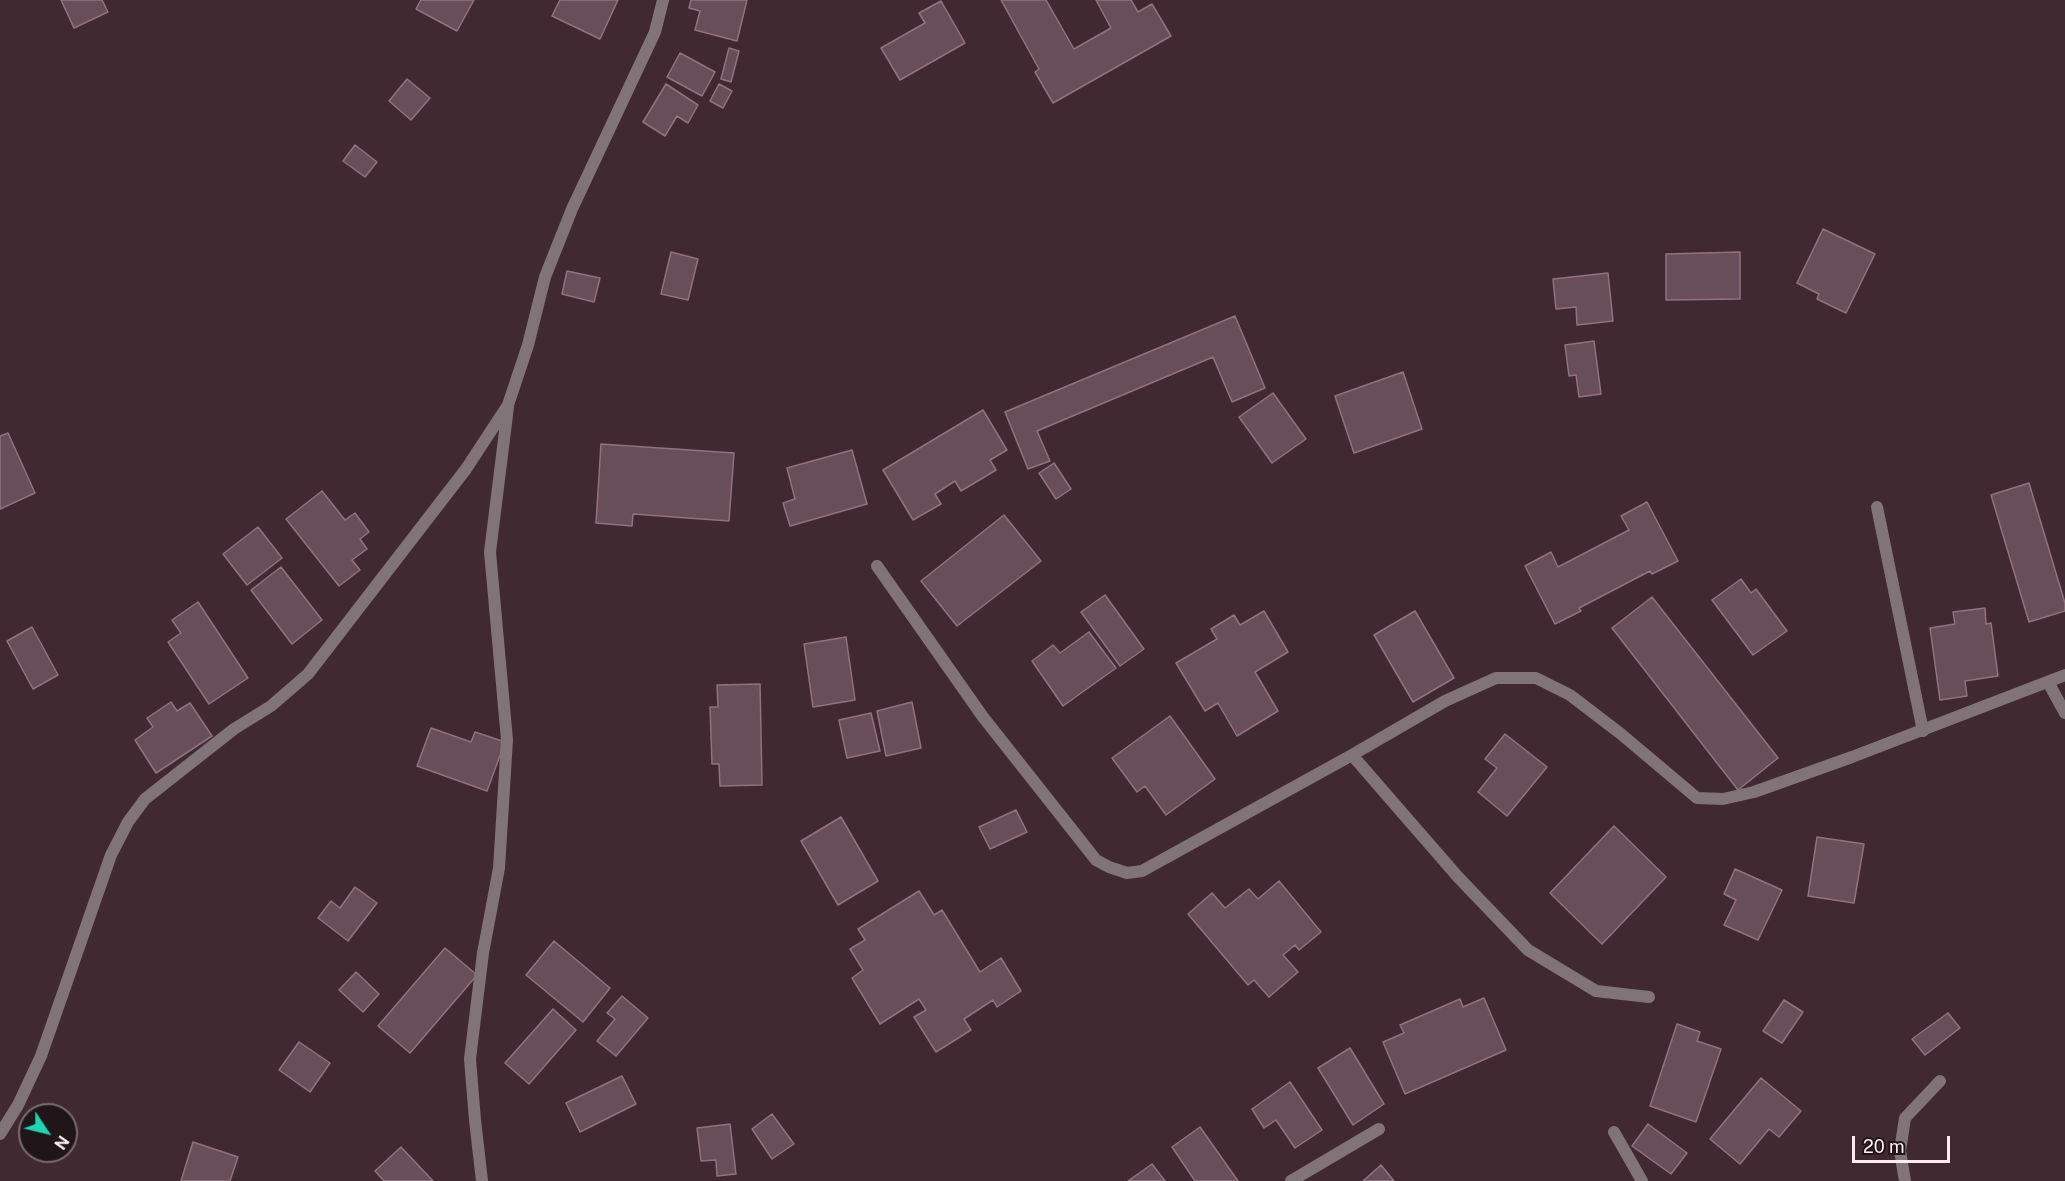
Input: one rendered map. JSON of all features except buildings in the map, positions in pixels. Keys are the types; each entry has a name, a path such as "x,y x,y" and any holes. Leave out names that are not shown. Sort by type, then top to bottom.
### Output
{"street":[{"path":"483,1181 470,1059 483,953 499,868 507,740 490,552 508,405 528,345 545,277 572,209 655,32 663,0"},
{"path":"0,1134 18,1105 41,1056 111,855 128,822 146,799 234,729 272,706 308,674 466,469 508,405"},
{"path":"1877,507 1923,731"},
{"path":"878,566 983,717 1096,860 1108,867 1127,873 1142,871 1353,755 1445,700 1496,678 1536,678 1570,695 1621,734 1697,798 1723,799 1754,792 1923,731 2065,675"},
{"path":"2048,682 2065,713"},
{"path":"1353,755 1458,877 1528,950 1596,991 1649,997"},
{"path":"1905,1181 1900,1151 1905,1118 1940,1081"},
{"path":"1291,1181 1379,1129"},
{"path":"1614,1132 1642,1181"}]}
